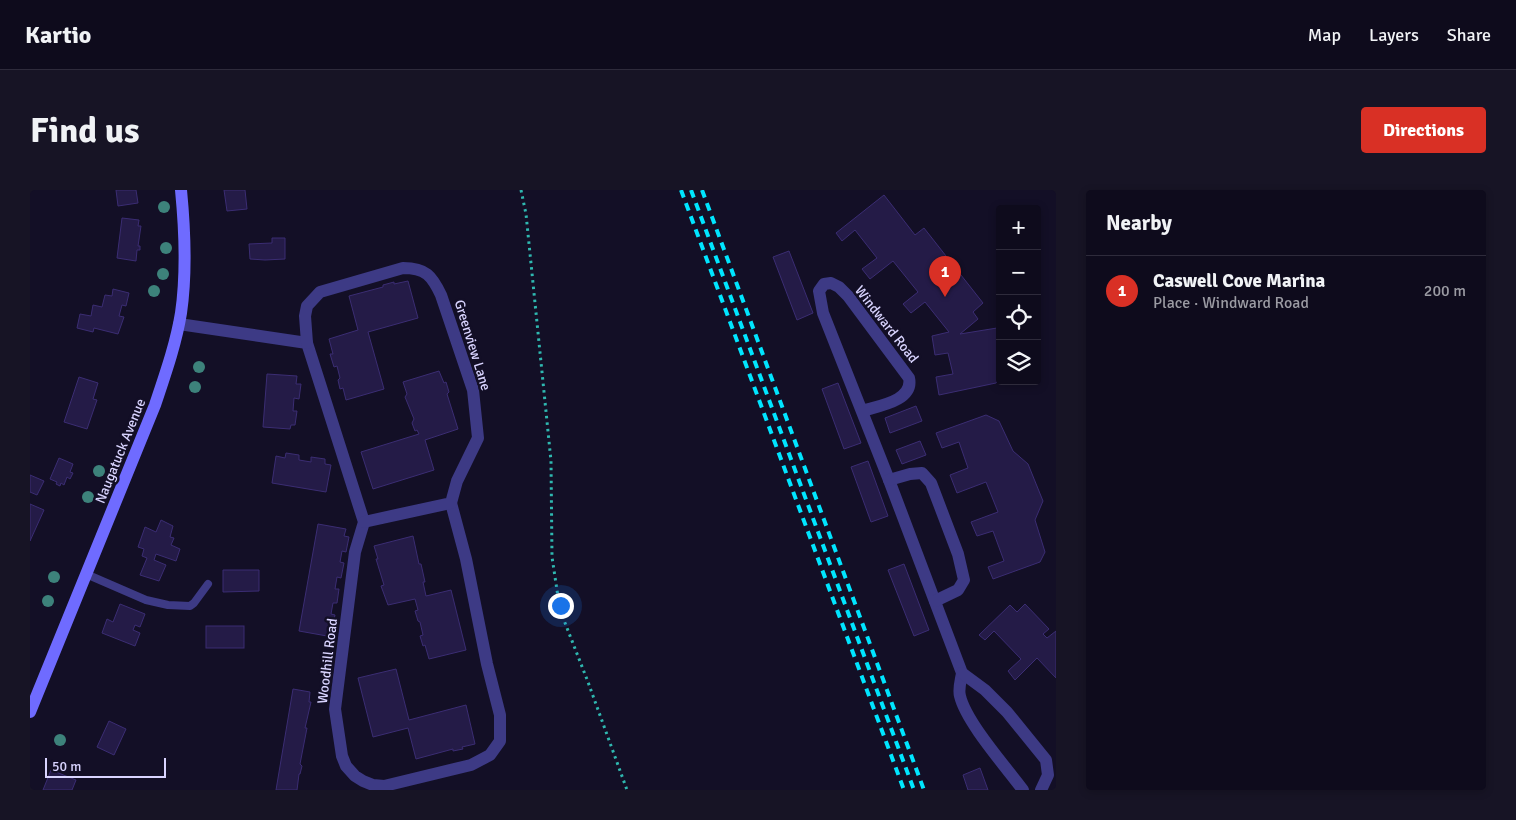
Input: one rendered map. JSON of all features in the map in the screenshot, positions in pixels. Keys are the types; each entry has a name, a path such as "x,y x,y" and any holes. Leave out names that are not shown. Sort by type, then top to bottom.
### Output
{"main road":[{"name":"Naugatuck Avenue","path":"30,712 154,405 179,324 185,273 181,190"}],"street":[{"name":"Greenview Lane","path":"307,343 305,316 307,306 320,292 404,268 416,268 424,271 434,281 442,295 473,390 478,438 457,481 451,504"},
{"name":"Windward Road","path":"862,411 900,398 911,385 909,378 848,296 839,287 831,283 824,284 820,291 823,314 889,480 962,673 959,695 967,712 1023,790"},
{"path":"179,324 307,343 364,522 451,504"},
{"path":"889,480 910,474 922,473 931,482 958,554 964,580 958,590 935,601"},
{"name":"Woodhill Road","path":"364,522 356,552 335,709 342,756 346,766 355,776 363,781 373,785 384,786 471,765 490,755 500,741 500,715 487,664 466,559 451,504"},
{"name":"Windward Road","path":"962,673 996,701 1046,760 1048,775 1041,790"}],"lane":[{"path":"86,574 146,600 168,605 190,606 208,584"}],"path":[{"path":"521,190 526,214 551,461 552,557 560,610 627,790"}],"building":[{"path":"116,190 136,190 138,203 118,206"},
{"path":"224,190 245,190 247,209 227,211"},
{"path":"884,195 915,235 924,228 983,303 973,312 978,319 960,334 996,328 996,383 939,395 936,377 953,374 948,353 935,355 932,336 949,332 925,302 911,313 903,304 918,292 893,261 870,279 862,269 877,258 855,230 842,241 836,233"},
{"path":"122,218 139,220 138,226 141,226 138,246 140,246 140,250 137,250 136,261 117,258"},
{"path":"272,238 285,238 285,259 250,259 249,244 272,243"},
{"path":"789,251 813,313 797,320 773,257"},
{"path":"408,281 418,318 368,332 384,389 346,400 343,388 340,389 337,366 334,367 330,354 333,354 329,339 358,330 349,296 383,287 383,285 394,282 394,284"},
{"path":"113,289 129,293 126,306 122,305 119,316 124,317 118,334 94,328 93,332 77,328 80,314 91,316 93,305 102,307 105,295 112,296"},
{"path":"439,371 444,383 446,382 449,392 447,394 458,429 425,440 434,470 373,489 361,452 419,434 417,430 415,431 412,423 414,419 405,397 407,394 403,382"},
{"path":"267,374 297,376 296,384 301,384 299,399 294,398 293,411 297,411 295,425 291,425 290,429 263,427"},
{"path":"79,377 98,383 93,399 97,400 87,429 64,422"},
{"path":"838,383 861,443 844,449 822,389"},
{"path":"916,406 922,421 890,433 885,418"},
{"path":"986,415 999,421 1013,451 1028,464 1043,501 1035,520 1045,552 1040,562 993,579 988,567 1004,561 993,531 977,536 971,522 998,512 986,482 957,493 950,475 968,468 959,442 942,448 936,433"},
{"path":"920,441 926,455 902,464 896,450"},
{"path":"286,453 299,455 299,460 311,462 311,457 325,459 325,464 331,465 326,492 272,483 276,456 285,458"},
{"path":"59,458 73,464 70,472 73,473 70,479 67,477 64,485 61,483 60,486 56,484 57,482 50,479"},
{"path":"868,461 888,516 871,522 851,467"},
{"path":"30,475 44,481 37,495 30,492"},
{"path":"30,504 44,510 30,541"},
{"path":"161,520 173,526 170,537 174,538 171,545 180,549 176,561 156,554 154,560 166,565 159,581 140,575 147,558 142,556 144,549 138,547 145,527 156,532"},
{"path":"318,524 346,529 344,536 349,537 346,552 342,551 340,562 344,563 341,578 337,577 335,589 339,589 337,603 333,603 331,614 335,615 332,630 328,629 327,636 299,631"},
{"path":"413,536 425,582 423,582 426,596 451,590 466,650 429,659 420,636 423,635 415,611 418,610 415,599 388,605 381,586 384,585 374,546"},
{"path":"904,564 929,630 914,636 888,570"},
{"path":"223,570 259,570 259,591 223,592"},
{"path":"120,604 145,614 140,627 135,625 133,630 140,633 135,646 102,633 107,619 113,622"},
{"path":"1025,604 1049,629 1043,634 1047,638 1056,631 1056,678 1037,658 1015,680 1008,671 1021,659 994,631 985,640 979,635 1010,605 1017,612"},
{"path":"206,626 244,626 244,648 206,648"},
{"path":"396,669 409,720 466,705 475,744 462,747 463,749 453,751 453,749 416,759 408,728 373,737 358,678"},
{"path":"293,689 310,692 309,702 311,702 300,764 302,766 297,790 276,790"},
{"path":"109,721 126,729 114,755 97,747"},
{"path":"980,768 988,790 968,790 963,775"},
{"path":"51,770 76,780 72,790 43,790"}],"railway":[{"path":"681,190 904,790"},
{"path":"691,190 914,790"},
{"path":"702,190 924,790"}],"place":[{"name":"Caswell Cove Marina","path":"945,297"}]}
